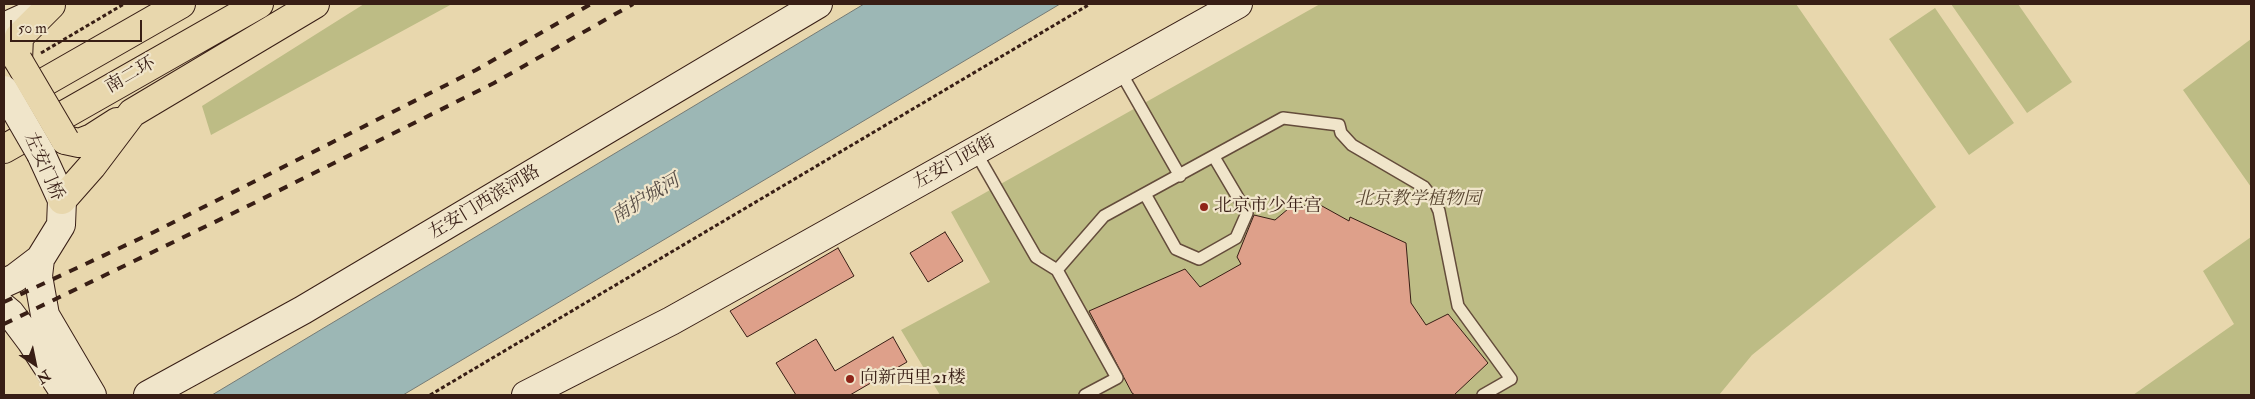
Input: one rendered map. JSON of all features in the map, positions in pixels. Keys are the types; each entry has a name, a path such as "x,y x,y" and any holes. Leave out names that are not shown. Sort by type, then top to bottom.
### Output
{"highway":[{"path":"52,4 19,37 65,140 79,143 92,138 315,4"},
{"path":"4,105 182,4"},
{"name":"南二环","path":"4,149 259,4"},
{"path":"62,200 92,166 132,113"}],"street":[{"path":"4,27 52,4"},
{"name":"左安门西滨河路","path":"148,395 383,263 818,4"},
{"name":"左安门西街","path":"526,395 671,321 1238,4"},
{"name":"左安门桥","path":"4,90 41,154 62,200 61,225 40,259 15,278 4,283"},
{"path":"40,259 38,276 45,315 92,395"},
{"path":"4,308 31,341 66,395"},
{"name":"左安门西街","path":"567,395 671,321"}],"lane":[{"path":"1120,71 1180,176"},
{"path":"1058,270 1104,216 1283,118 1339,125 1341,133 1358,150 1424,187 1439,211 1458,306 1511,379 1483,395"},
{"path":"975,152 1036,257 1058,270 1117,378 1085,395"},
{"path":"1145,194 1176,250 1199,259 1236,238 1247,213 1214,157"}],"path":[{"path":"28,57 124,4"},
{"path":"430,395 1090,4"}],"green space":[{"path":"364,4 452,4 211,135 202,106"},
{"name":"北京教学植物园","path":"1320,4 1796,4 1936,207 1752,355 1719,395 940,395 901,330 990,282 951,212"},
{"path":"1951,4 2018,4 2072,82 2027,113"},
{"path":"1935,8 2014,123 1969,155 1889,39"},
{"path":"2251,39 2251,187 2183,90"},
{"path":"2251,237 2251,395 2133,395 2234,324 2203,271"}],"water":[{"name":"南护城河","path":"864,4 1060,4 403,395 212,395"}],"building":[{"path":"1314,205 1322,206 1349,221 1350,217 1406,243 1411,303 1426,325 1448,314 1488,363 1454,395 1135,395 1132,393 1089,311 1185,269 1200,287 1241,264 1237,257 1254,215 1275,220 1288,209"},
{"path":"945,232 963,261 928,282 910,253"},
{"path":"838,248 854,276 747,337 730,311"},
{"name":"向新西里21楼","path":"893,337 907,362 850,395 796,395 776,363 816,339 835,371"}],"railway":[{"path":"4,302 154,232 476,70 591,4"},
{"path":"4,324 252,204 494,83 633,4"}],"place":[{"name":"北京市少年宫","path":"1204,207"},
{"name":"向新西里21楼","path":"850,379"}]}
